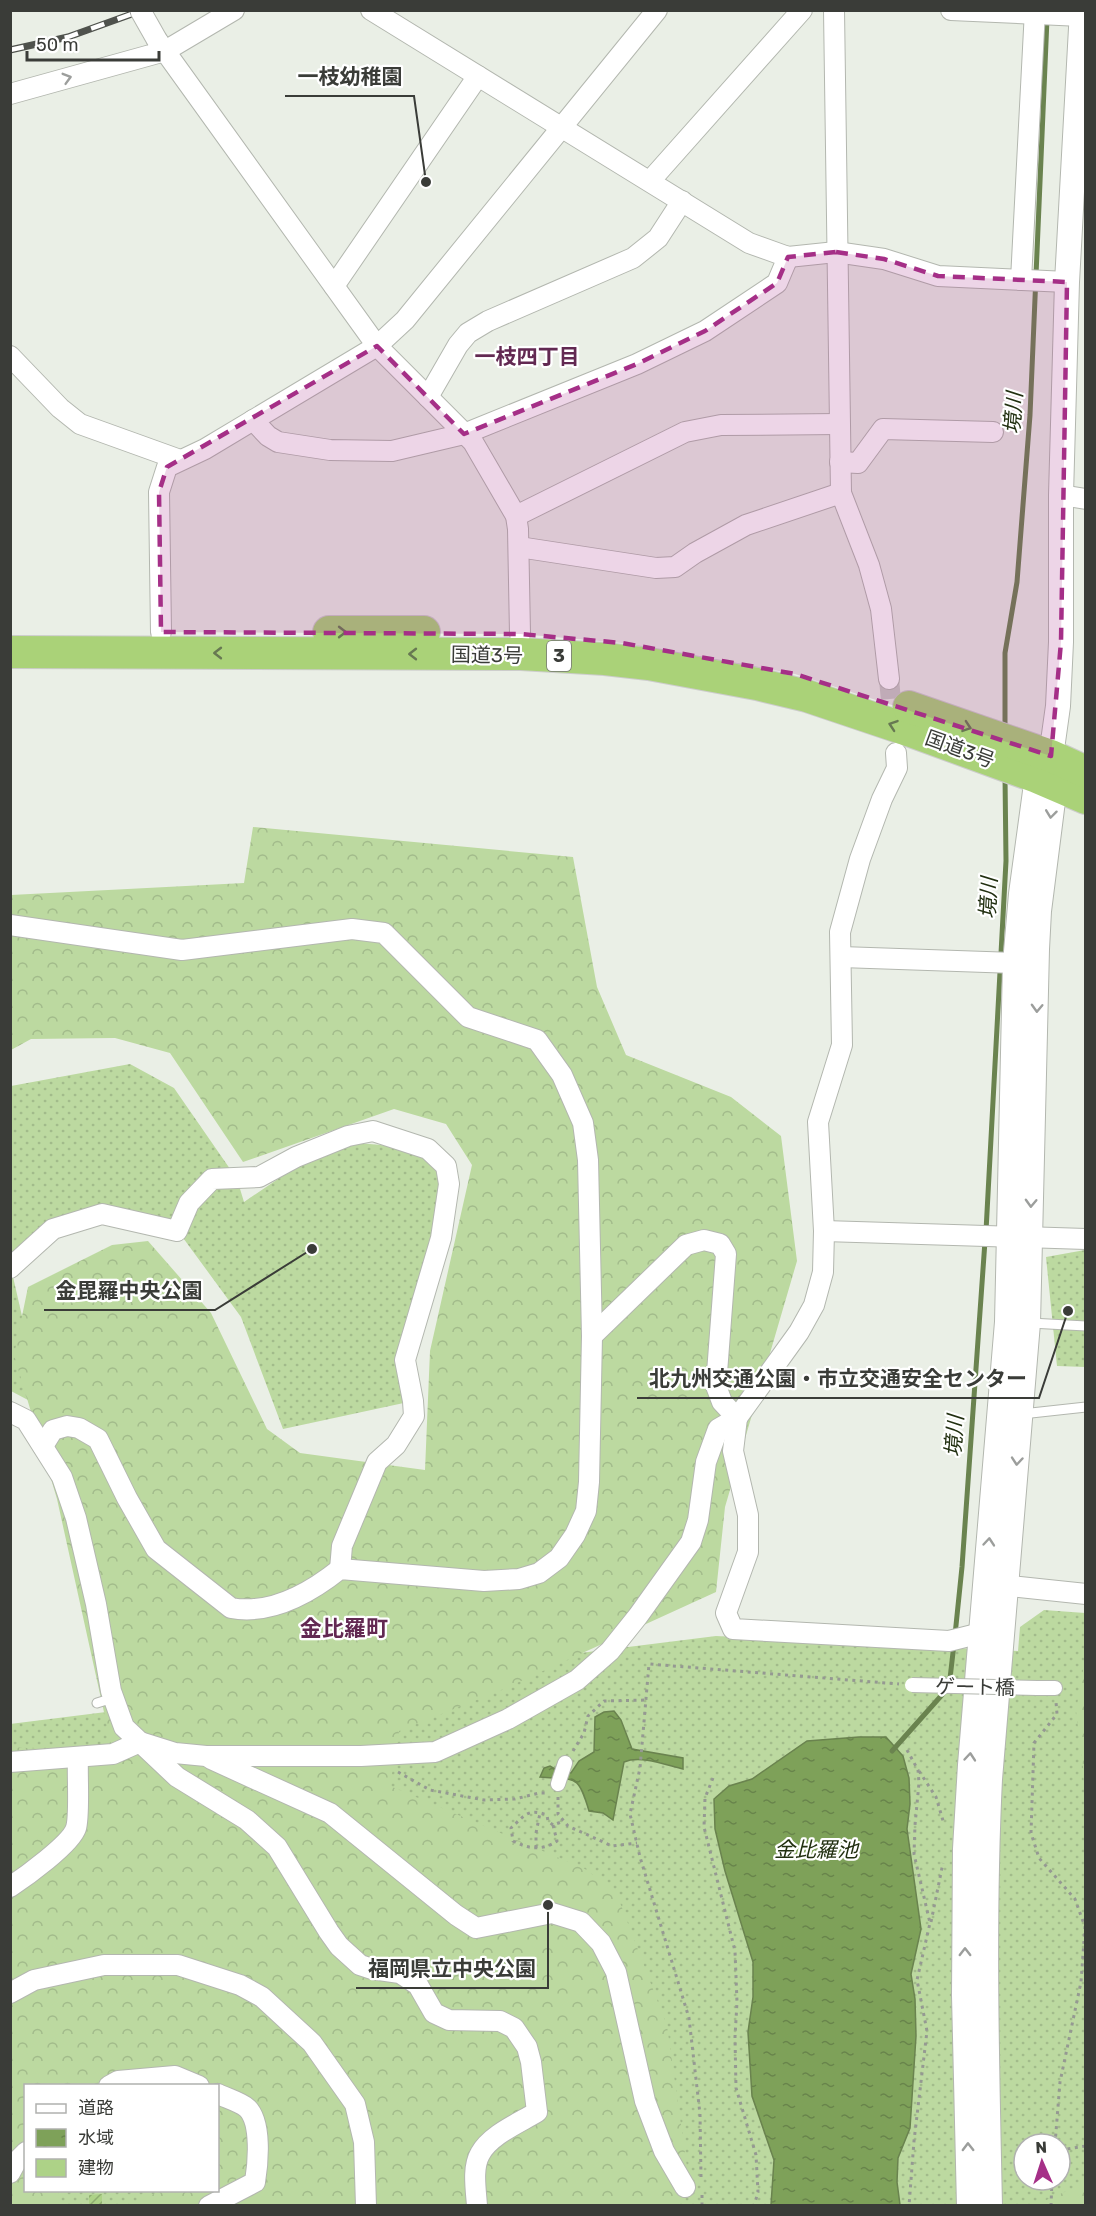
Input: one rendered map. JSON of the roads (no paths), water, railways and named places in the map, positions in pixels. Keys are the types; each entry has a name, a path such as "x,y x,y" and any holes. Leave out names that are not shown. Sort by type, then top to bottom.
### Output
{"highway":[{"name":"国道3号","path":"10,632 520,634 622,643 745,663 795,674 903,705 1047,773 1086,798"},
{"name":"国道3号","path":"10,652 521,654 650,664 807,696 1047,773 1086,772"}],"street":[{"path":"140,10 161,45 377,346 473,442 516,516 519,547 520,634"},
{"path":"10,94 161,45 234,10"},
{"path":"371,10 749,243 788,256 836,252 884,259 938,276 1067,282"},
{"path":"650,181 802,10"},
{"path":"834,10 841,493 869,565 881,609 889,679"},
{"path":"951,10 1081,13 1067,282 1075,337 1060,495 1061,642 1058,706 1047,773 1021,894 1015,963 1020,1238"},
{"path":"1021,280 1035,12"},
{"path":"161,632 159,492 167,468 205,449 377,346 405,320 562,126 647,14"},
{"path":"334,286 478,76"},
{"path":"428,397 458,345 468,333 488,321 633,258 658,237 682,201"},
{"path":"253,420 268,436 278,442 330,450 392,451 464,434 637,364 705,331 777,283 788,256"},
{"path":"10,356 60,408 80,424 180,460"},
{"path":"516,516 685,432 722,425 839,424"},
{"path":"840,462 858,463 883,429 993,432"},
{"path":"519,547 656,568 675,567 695,553 746,525 841,493"},
{"path":"1060,495 1086,499"},
{"path":"10,1762 113,1754 140,1742 175,1753 206,1756 361,1756 435,1752 508,1719 577,1680 617,1642 691,1542 698,1520 706,1462 718,1429 737,1418 799,1332 814,1305 823,1272 824,1231 818,1122 842,1045 840,932 857,869 882,800 897,768 896,753"},
{"path":"990,2205 985,1950 986,1852 996,1585 1017,1322 1047,773"},
{"path":"10,925 182,950 352,929 384,933 468,1017 537,1040 562,1075 583,1123 588,1160 592,1336 589,1482 585,1511 574,1535 559,1558 538,1573 519,1579 484,1581 340,1569 321,1585 267,1609 231,1608 156,1549 127,1498 98,1439 79,1428 67,1426 53,1430 43,1446"},
{"path":"841,957 1015,963"},
{"path":"10,1268 53,1229 102,1214 177,1231 189,1203 212,1179 259,1177 296,1157 348,1136 373,1131 428,1149 439,1159 446,1166 449,1184 441,1238 405,1360 414,1416 396,1445 377,1462 342,1546 340,1569"},
{"path":"824,1231 1086,1239"},
{"path":"592,1336 686,1245 704,1240 720,1244 726,1254 716,1386 722,1402 737,1418"},
{"path":"10,1412 26,1420 62,1477 76,1518 96,1604 105,1700 124,1727 177,1777 247,1820 277,1847 329,1932 339,1946 360,1965 400,1973 418,1985 434,2013 449,2020 500,2020 514,2028 527,2047 537,2112 492,2140 480,2154 475,2171 477,2205"},
{"path":"737,1418 733,1451 747,1515 748,1552 726,1613 733,1629 949,1641 981,1633"},
{"path":"996,1585 1086,1594"},
{"path":"969,2205 964,1995 965,1849 981,1633 996,1585"},
{"name":"ゲート橋","path":"912,1685 1055,1689"},
{"path":"206,1756 330,1813 456,1915 476,1928 552,1913 581,1922 601,1943 616,1972 645,2101 664,2151 696,2188"},
{"path":"10,1887 26,1877 71,1837 76,1827 78,1758"},
{"path":"553,1788 565,1763"},
{"path":"10,1993 34,1980 104,1965 178,1965 240,1984 262,1997 312,2043 355,2104 364,2142 366,2205"},
{"path":"111,2084 118,2080 175,2076 196,2084"},
{"path":"209,2205 255,2182 258,2162 255,2123 247,2108 219,2094"},
{"path":"10,2173 24,2154"}],"lane":[{"path":"1017,1322 1086,1326"},
{"path":"1010,1416 1086,1407"}],"water":[{"path":"614,1711 621,1720 632,1749 683,1758 683,1769 646,1760 624,1762 613,1820 603,1813 589,1811 582,1790 574,1781 540,1777 544,1768 550,1766 571,1773 579,1761 594,1752 595,1717 604,1712"},
{"name":"金比羅池","path":"886,1737 903,1756 909,1778 910,1804 907,1829 921,1929 911,1974 915,1999 916,2036 910,2128 898,2158 897,2182 900,2205 771,2205 774,2160 752,2096 748,2032 753,1997 753,1962 725,1871 715,1829 714,1799 729,1786 752,1779 807,1741"}],"waterway":[{"name":"境川","path":"1005,728 1005,653 1017,582 1030,415 1047,19"},
{"name":"境川","path":"986,1231 1006,861 1005,776"},
{"name":"境川","path":"955,1635 962,1567 985,1241"},
{"name":"境川","path":"892,1751 949,1687 954,1644"}],"tunnel":[{"path":"889,679 894,733"}],"railway":[{"path":"10,50 68,37 143,10"}],"place":[{"name":"一枝幼稚園","path":"426,182"},
{"name":"金毘羅中央公園","path":"312,1249"},
{"name":"北九州交通公園・市立交通安全センター","path":"1068,1311"},
{"name":"福岡県立中央公園","path":"548,1905"}],"district":[{"name":"一枝四丁目","path":"527,356"},
{"name":"金比羅町","path":"344,1628"}]}
